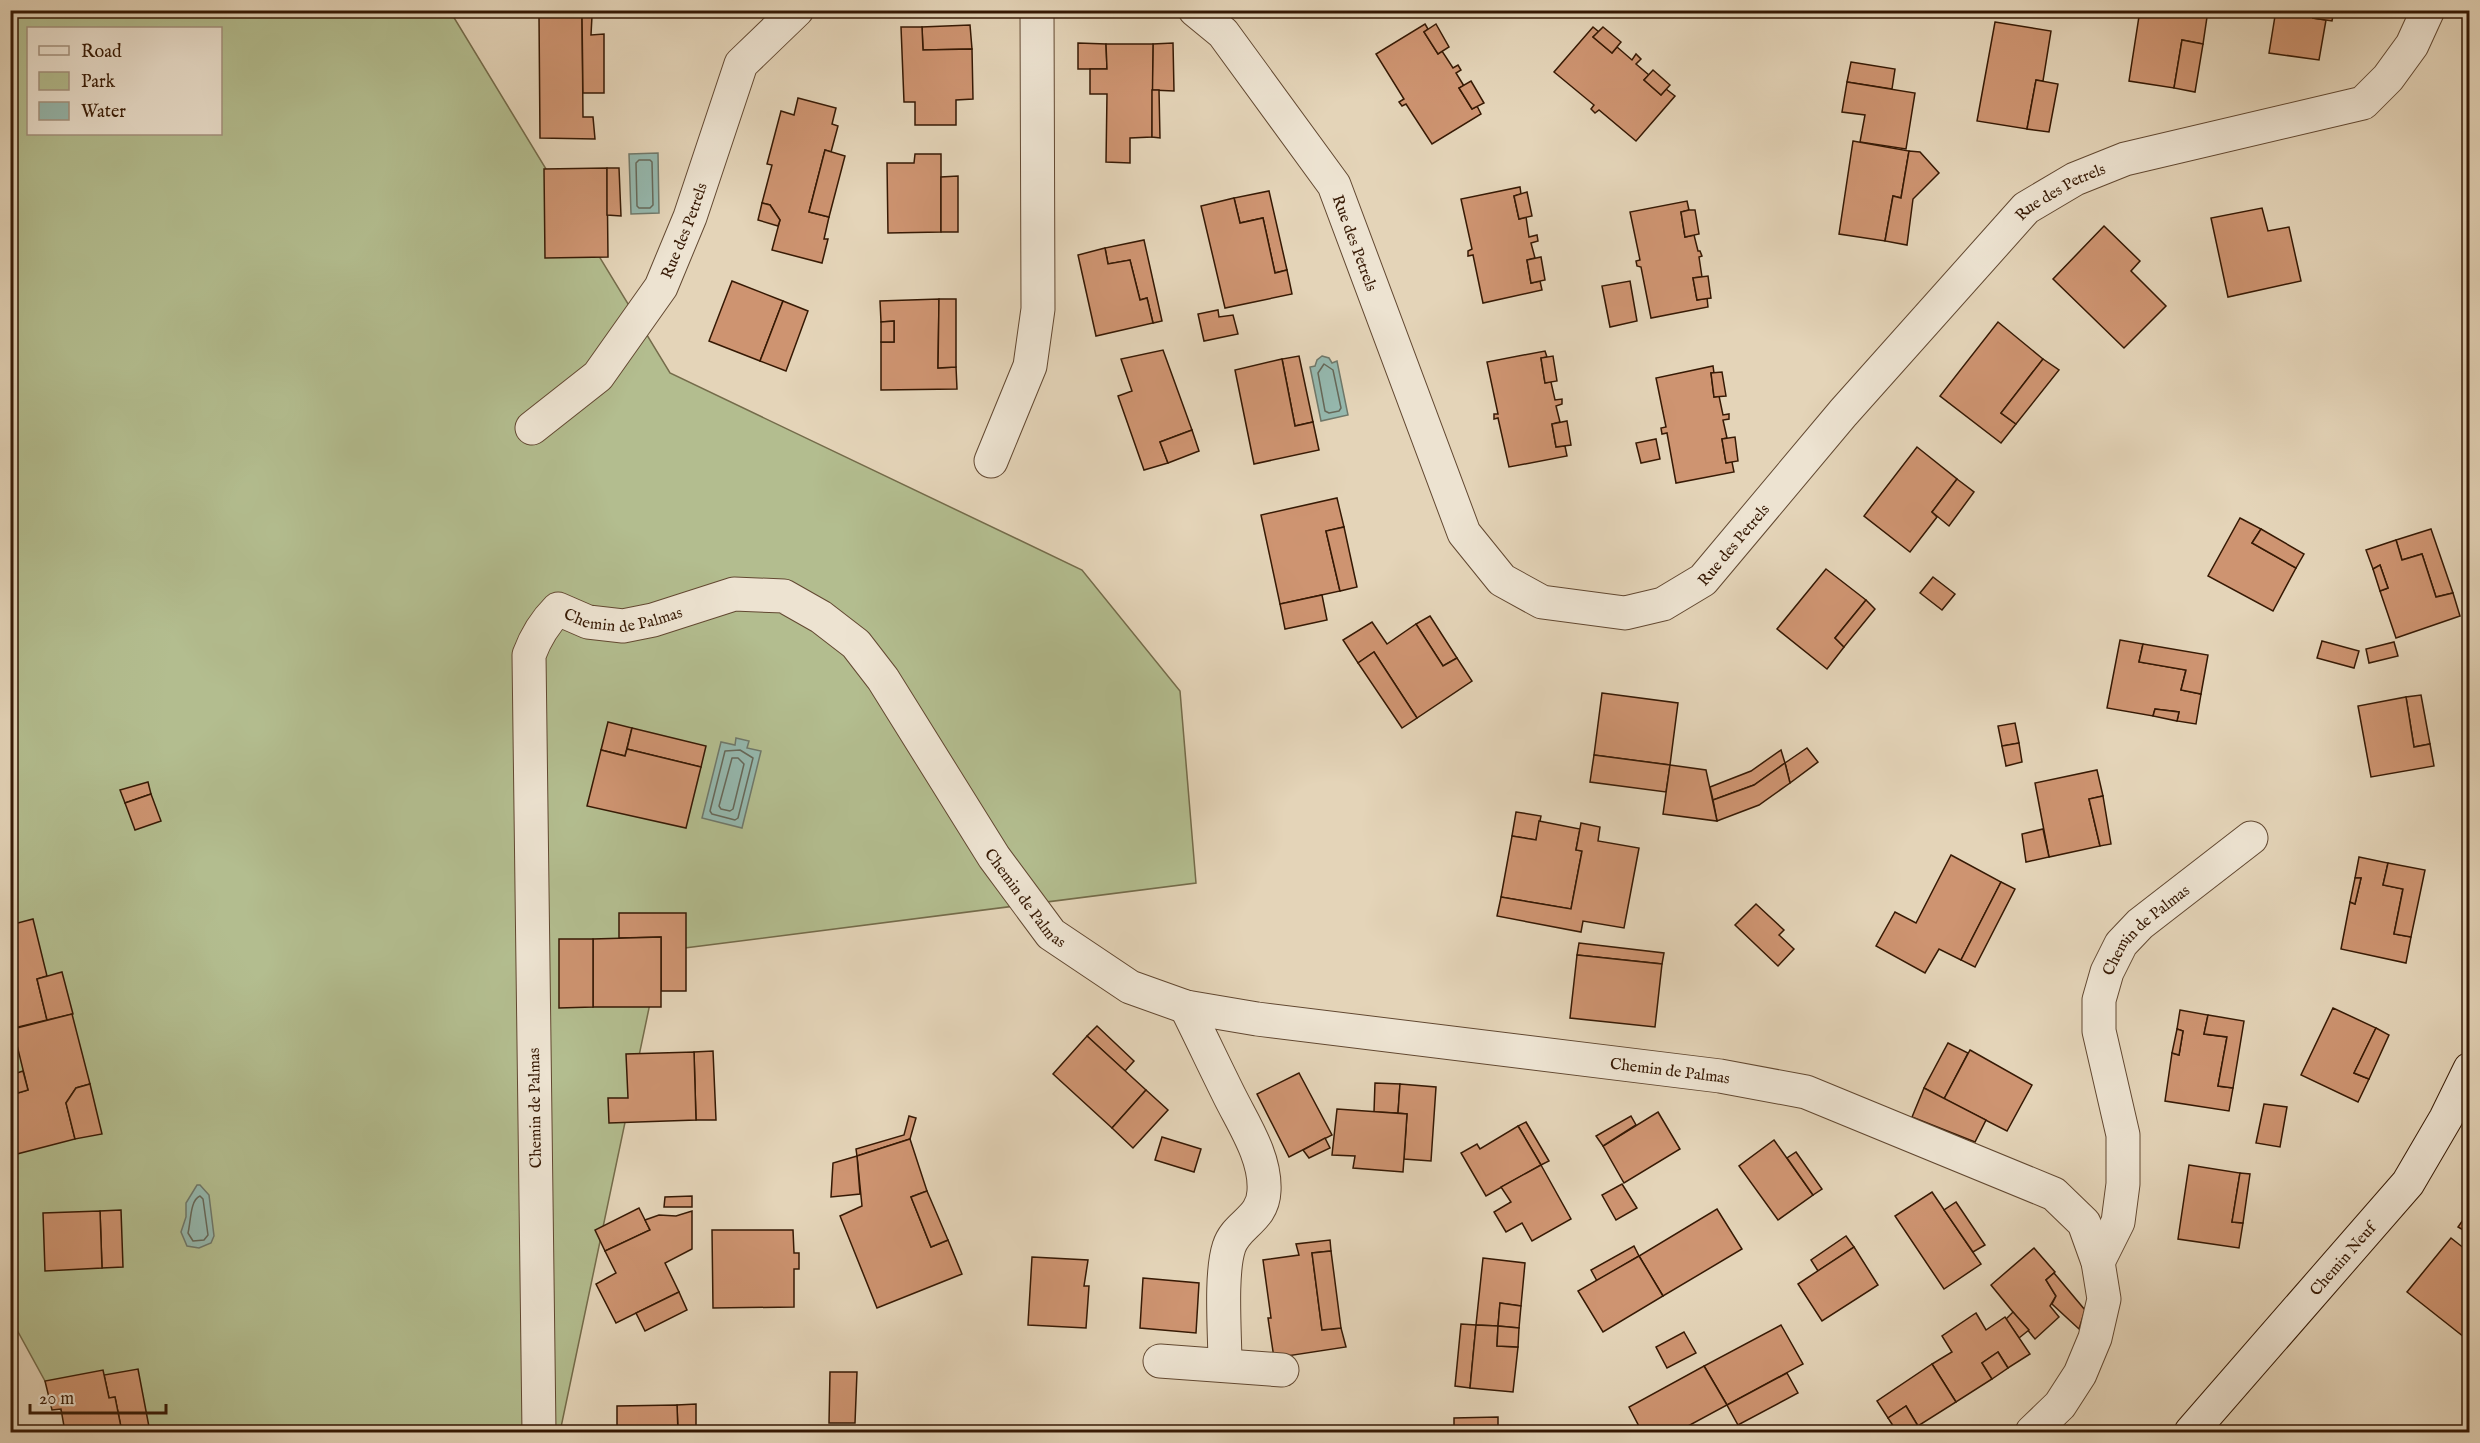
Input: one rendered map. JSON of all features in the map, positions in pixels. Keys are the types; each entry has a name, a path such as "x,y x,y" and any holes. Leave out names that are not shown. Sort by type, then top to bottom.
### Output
{"street":[{"name":"Rue des Petrels","path":"532,428 598,376 661,287 690,217 741,64 797,10"},
{"path":"991,461 1030,366 1038,309 1037,10"},
{"name":"Rue des Petrels","path":"1195,10 1223,33 1334,185 1464,533 1502,580 1542,602 1625,613 1663,604 1703,580 1843,413 2026,208 2075,179 2125,159 2363,103 2388,78 2412,45 2428,10"},
{"name":"Chemin de Palmas","path":"539,1432 529,655 545,621 558,609 588,622 622,626 653,620 734,594 784,596 821,616 856,644 883,679 994,857 1052,934 1130,987 1186,1007 1257,1019 1720,1077 1806,1092 2054,1194 2084,1223 2098,1262 2104,1299 2095,1338 2080,1374 2060,1405 2032,1432"},
{"name":"Chemin de Palmas","path":"2098,1262 2118,1222 2123,1184 2123,1135 2099,1031 2100,1000 2107,972 2121,944 2140,924 2251,838"},
{"path":"1186,1007 1256,1150 1264,1189 1263,1202 1257,1215 1234,1237 1229,1247 1225,1272 1225,1365"},
{"name":"Chemin Neuf","path":"2191,1432 2408,1183 2446,1118 2469,1069"},
{"path":"1160,1361 1282,1370"}],"green space":[{"path":"10,11 450,11 670,373 1082,570 1180,691 1196,883 661,951 560,1432 73,1432 11,1319"}],"water":[{"path":"658,153 659,213 631,214 629,154"},
{"path":"1322,356 1329,358 1332,363 1337,361 1348,415 1321,421 1310,367 1315,366 1317,360"},
{"path":"736,738 749,741 747,748 761,751 742,828 702,818 721,742 735,745"},
{"path":"197,1185 200,1185 209,1195 214,1236 211,1243 199,1248 187,1246 181,1232 186,1217 186,1203"}],"building":[{"path":"2140,10 2167,10 2207,17 2203,44 2182,40 2174,88 2129,81"},
{"path":"2276,10 2314,10 2313,18 2326,20 2319,60 2269,53"},
{"path":"2314,10 2334,10 2332,21 2313,18"},
{"path":"539,16 582,16 583,117 593,117 595,139 540,138"},
{"path":"582,16 592,16 591,35 604,34 604,93 583,93"},
{"path":"1995,22 2051,31 2043,81 2036,80 2027,129 1977,121"},
{"path":"1425,24 1428,29 1424,32 1438,54 1442,51 1453,68 1458,65 1461,70 1456,73 1464,86 1459,88 1472,109 1477,106 1481,114 1432,144 1406,104 1402,106 1399,102 1404,99 1376,54"},
{"path":"1436,24 1449,47 1438,54 1424,32"},
{"path":"970,25 972,49 923,50 922,27"},
{"path":"901,27 922,27 923,50 972,49 973,99 956,100 956,125 915,125 915,102 904,102"},
{"path":"1593,27 1599,32 1593,37 1612,53 1617,47 1632,60 1636,54 1641,59 1636,64 1649,75 1644,80 1661,95 1666,89 1675,96 1636,141 1599,110 1595,113 1591,109 1594,105 1554,72"},
{"path":"1603,27 1621,42 1612,53 1593,37"},
{"path":"2182,40 2203,44 2195,92 2174,88"},
{"path":"1078,43 1106,44 1107,69 1078,69"},
{"path":"1173,43 1174,91 1152,90 1153,44"},
{"path":"1106,44 1153,44 1152,137 1130,138 1130,163 1106,162 1107,94 1090,94 1090,69 1107,69"},
{"path":"1851,62 1895,69 1892,89 1847,82"},
{"path":"1653,70 1670,85 1661,95 1644,80"},
{"path":"2036,80 2058,84 2049,132 2027,129"},
{"path":"1471,81 1484,103 1472,109 1459,88"},
{"path":"1847,82 1915,93 1906,149 1860,142 1865,115 1842,112"},
{"path":"1152,90 1159,90 1160,138 1152,137"},
{"path":"798,98 836,108 832,124 838,126 831,152 825,150 809,212 829,217 824,239 828,239 822,263 772,250 780,220 770,205 762,203 772,165 767,164 781,111 794,115"},
{"path":"1853,141 1909,151 1901,198 1893,196 1885,241 1839,234"},
{"path":"825,150 845,156 829,217 809,212"},
{"path":"1909,151 1920,152 1939,173 1913,199 1907,245 1885,241 1893,196 1901,198"},
{"path":"915,154 941,154 941,232 888,233 887,163 914,163"},
{"path":"607,168 608,257 545,258 544,169"},
{"path":"607,168 619,168 621,216 607,215"},
{"path":"958,176 958,232 941,232 941,177"},
{"path":"1520,187 1521,194 1514,196 1519,219 1526,217 1529,237 1537,235 1538,241 1531,243 1535,258 1527,260 1531,283 1540,281 1542,290 1483,303 1473,255 1468,256 1468,251 1472,249 1461,199"},
{"path":"1269,191 1287,270 1275,273 1263,218 1240,223 1234,198"},
{"path":"1527,192 1532,216 1519,219 1514,196"},
{"path":"1234,198 1240,223 1263,218 1275,273 1287,270 1292,294 1225,308 1201,206"},
{"path":"1687,201 1689,210 1681,212 1685,237 1694,235 1698,251 1702,256 1699,257 1702,277 1693,278 1697,300 1707,298 1708,307 1651,318 1641,267 1637,266 1636,261 1640,260 1630,212"},
{"path":"762,203 770,205 780,220 778,226 758,220"},
{"path":"2262,208 2268,231 2289,227 2301,281 2228,297 2211,218"},
{"path":"1695,210 1699,234 1685,237 1681,212"},
{"path":"2104,226 2140,261 2131,271 2166,306 2124,348 2053,279"},
{"path":"1144,240 1162,321 1153,323 1147,298 1140,300 1130,260 1108,264 1105,248"},
{"path":"1105,248 1108,264 1130,260 1140,300 1147,298 1153,323 1096,336 1078,255"},
{"path":"1541,257 1545,280 1531,283 1527,260"},
{"path":"1708,276 1711,298 1697,300 1693,278"},
{"path":"732,281 783,301 760,361 709,341"},
{"path":"1630,281 1637,321 1610,327 1602,286"},
{"path":"939,299 938,368 956,367 957,389 881,390 881,342 894,342 894,321 881,322 880,301"},
{"path":"939,299 956,299 956,367 938,368"},
{"path":"783,301 808,311 786,371 760,361"},
{"path":"1218,310 1219,317 1233,315 1238,334 1204,341 1198,314"},
{"path":"894,321 894,342 881,342 881,322"},
{"path":"1998,322 2043,359 2001,413 2016,424 2001,443 1940,396"},
{"path":"1163,350 1192,430 1160,442 1168,463 1144,470 1118,396 1132,391 1121,359"},
{"path":"1545,351 1547,357 1541,358 1545,383 1551,382 1555,400 1562,399 1562,404 1556,406 1560,422 1552,424 1556,447 1565,446 1567,456 1509,467 1498,418 1494,419 1494,414 1498,414 1487,362"},
{"path":"1299,356 1313,422 1295,426 1282,359"},
{"path":"1553,356 1557,381 1545,383 1541,358"},
{"path":"1282,359 1295,426 1313,422 1319,450 1254,464 1235,370"},
{"path":"2043,359 2059,370 2016,424 2001,413"},
{"path":"1713,366 1714,373 1711,373 1714,397 1719,396 1723,415 1729,414 1729,419 1723,420 1727,438 1722,439 1726,463 1732,462 1734,472 1676,483 1667,433 1662,434 1661,428 1666,427 1656,378"},
{"path":"1722,372 1726,396 1714,397 1711,373"},
{"path":"1567,421 1571,445 1556,447 1552,424"},
{"path":"1192,430 1199,451 1168,463 1160,442"},
{"path":"1735,437 1738,461 1726,463 1722,439"},
{"path":"1656,439 1660,459 1641,463 1636,443"},
{"path":"1917,447 1957,479 1932,512 1937,517 1910,552 1864,516"},
{"path":"1957,479 1974,492 1949,526 1932,512"},
{"path":"1337,498 1344,527 1326,531 1340,591 1280,604 1261,515"},
{"path":"2240,518 2261,529 2252,543 2296,568 2273,611 2208,576"},
{"path":"1344,527 1357,587 1340,591 1326,531"},
{"path":"2261,529 2304,554 2296,568 2252,543"},
{"path":"2431,529 2453,593 2436,597 2422,554 2402,560 2396,540"},
{"path":"2396,540 2402,560 2422,554 2436,597 2453,593 2460,616 2396,638 2380,591 2388,588 2380,565 2373,569 2366,550"},
{"path":"2380,565 2388,588 2380,591 2373,569"},
{"path":"1826,569 1866,600 1835,638 1844,647 1827,669 1777,629"},
{"path":"1933,577 1955,594 1942,610 1920,593"},
{"path":"1322,595 1327,620 1285,629 1280,604"},
{"path":"1866,600 1875,609 1844,647 1835,638"},
{"path":"1430,616 1457,658 1443,666 1416,624"},
{"path":"1372,622 1387,644 1416,624 1443,666 1457,658 1472,681 1417,718 1374,652 1358,663 1343,640"},
{"path":"2120,640 2143,644 2139,662 2186,670 2181,690 2201,694 2196,724 2177,721 2179,712 2155,709 2153,716 2107,708"},
{"path":"2322,641 2359,651 2354,668 2317,658"},
{"path":"2394,642 2398,656 2369,663 2366,649"},
{"path":"2143,644 2208,655 2201,694 2181,690 2186,670 2139,662"},
{"path":"1374,652 1417,718 1402,728 1358,663"},
{"path":"1602,693 1678,703 1670,765 1594,755"},
{"path":"2421,695 2430,744 2414,747 2406,697"},
{"path":"2406,697 2414,747 2430,744 2434,766 2371,777 2358,706"},
{"path":"2155,709 2179,712 2177,721 2153,716"},
{"path":"608,722 632,728 625,756 601,750"},
{"path":"2015,723 2019,743 2002,746 1998,726"},
{"path":"632,728 706,746 701,767 627,749"},
{"path":"2019,743 2022,762 2006,766 2002,746"},
{"path":"1807,748 1818,762 1790,783 1785,763"},
{"path":"627,749 701,767 686,828 587,806 601,750 625,756"},
{"path":"1781,750 1785,763 1754,785 1713,800 1710,787 1751,771"},
{"path":"1594,755 1670,765 1666,792 1590,782"},
{"path":"1785,763 1790,783 1759,805 1717,821 1713,800 1754,785"},
{"path":"1670,765 1706,770 1717,821 1663,814"},
{"path":"2097,770 2103,796 2089,799 2100,846 2049,857 2035,783"},
{"path":"148,782 151,794 125,803 120,790"},
{"path":"151,794 161,821 135,830 125,803"},
{"path":"2103,796 2111,844 2100,846 2089,799"},
{"path":"1516,812 1541,816 1536,840 1512,836"},
{"path":"1539,821 1580,829 1576,850 1582,851 1571,909 1501,897 1512,836 1536,840"},
{"path":"1581,823 1600,827 1598,841 1639,848 1624,928 1583,921 1581,932 1497,916 1501,897 1571,909 1582,851 1576,850"},
{"path":"2043,829 2049,857 2026,862 2022,834"},
{"path":"1951,855 2001,882 1961,960 1939,949 1925,973 1876,946 1895,912 1916,923"},
{"path":"2359,857 2388,863 2383,885 2403,889 2394,934 2411,937 2406,963 2341,949 2350,902 2355,904 2361,878 2355,878"},
{"path":"2388,863 2425,870 2411,937 2394,934 2403,889 2383,885"},
{"path":"2355,878 2361,878 2355,904 2350,902"},
{"path":"2001,882 2015,889 1975,967 1961,960"},
{"path":"1756,904 1784,930 1779,935 1794,949 1778,966 1735,925"},
{"path":"619,913 686,913 686,991 661,991 661,937 619,938"},
{"path":"33,919 47,976 37,979 47,1020 10,1029 10,925"},
{"path":"661,937 661,1007 593,1007 593,939"},
{"path":"559,939 593,939 593,1007 559,1008"},
{"path":"1579,943 1664,953 1662,964 1577,955"},
{"path":"1577,955 1662,964 1655,1027 1570,1018"},
{"path":"62,972 73,1014 47,1020 37,979"},
{"path":"2333,1008 2376,1028 2354,1073 2369,1079 2358,1102 2301,1075"},
{"path":"2180,1010 2208,1015 2204,1034 2227,1037 2218,1086 2233,1088 2229,1111 2165,1101 2172,1053 2179,1055 2183,1031 2177,1029"},
{"path":"72,1014 90,1084 76,1088 66,1103 75,1139 13,1155 10,1146 10,1095 28,1090 13,1029"},
{"path":"2208,1015 2244,1021 2233,1088 2218,1086 2227,1037 2204,1034"},
{"path":"1097,1026 1134,1061 1125,1071 1087,1036"},
{"path":"2376,1028 2389,1035 2369,1079 2354,1073"},
{"path":"2177,1029 2183,1031 2179,1055 2172,1053"},
{"path":"1087,1036 1146,1090 1112,1128 1053,1074"},
{"path":"1948,1043 1968,1053 1944,1099 1924,1088"},
{"path":"1970,1050 2032,1085 2007,1131 1944,1099"},
{"path":"713,1051 716,1120 696,1120 694,1052"},
{"path":"694,1052 696,1120 609,1123 608,1098 628,1098 626,1054"},
{"path":"23,1071 28,1090 18,1093 14,1074"},
{"path":"1299,1073 1332,1135 1289,1157 1257,1094"},
{"path":"1375,1083 1400,1084 1398,1113 1374,1112"},
{"path":"90,1084 102,1134 75,1139 66,1103 76,1088"},
{"path":"1400,1084 1436,1087 1431,1161 1404,1159 1407,1114 1398,1113"},
{"path":"1924,1088 1986,1120 1975,1142 1912,1117"},
{"path":"1146,1090 1168,1110 1133,1148 1112,1128"},
{"path":"2264,1104 2287,1107 2280,1147 2256,1143"},
{"path":"1337,1109 1407,1114 1403,1172 1353,1168 1355,1156 1332,1155"},
{"path":"1658,1112 1680,1149 1624,1183 1603,1146"},
{"path":"909,1116 916,1118 910,1139 857,1156 856,1149 904,1135"},
{"path":"1631,1116 1636,1125 1603,1146 1596,1136"},
{"path":"1526,1122 1549,1161 1541,1165 1518,1126"},
{"path":"1518,1126 1541,1165 1486,1196 1461,1153 1477,1144 1480,1149"},
{"path":"1162,1137 1201,1149 1194,1172 1155,1160"},
{"path":"1325,1138 1330,1148 1309,1158 1303,1150"},
{"path":"910,1139 927,1191 911,1197 931,1247 948,1240 962,1274 877,1308 840,1216 862,1206 857,1156"},
{"path":"1774,1140 1813,1195 1778,1220 1739,1166"},
{"path":"1796,1152 1822,1189 1813,1195 1787,1158"},
{"path":"857,1156 860,1194 831,1197 833,1163"},
{"path":"1541,1165 1571,1219 1532,1241 1522,1223 1506,1232 1494,1212 1511,1202 1501,1187"},
{"path":"2189,1165 2240,1173 2232,1222 2243,1223 2239,1248 2178,1239"},
{"path":"2240,1173 2250,1174 2243,1223 2232,1222"},
{"path":"1622,1184 1637,1208 1616,1220 1602,1195"},
{"path":"927,1191 948,1240 931,1247 911,1197"},
{"path":"1932,1192 1981,1264 1944,1289 1895,1216"},
{"path":"692,1196 692,1207 664,1207 665,1197"},
{"path":"1956,1202 1985,1245 1973,1252 1944,1210"},
{"path":"639,1208 650,1230 605,1251 595,1230"},
{"path":"1717,1209 1742,1249 1663,1296 1639,1256"},
{"path":"121,1210 123,1267 102,1268 100,1211"},
{"path":"2470,1210 2470,1234 2458,1227"},
{"path":"100,1211 102,1268 45,1271 43,1213"},
{"path":"692,1211 692,1249 665,1263 679,1292 616,1323 596,1284 616,1273 605,1251 650,1230 645,1220 659,1215 676,1216"},
{"path":"712,1230 793,1230 794,1253 799,1253 799,1269 794,1269 794,1307 713,1308"},
{"path":"1846,1236 1854,1247 1818,1271 1811,1260"},
{"path":"2451,1238 2470,1253 2470,1330 2464,1337 2407,1292"},
{"path":"1330,1240 1331,1251 1312,1253 1322,1330 1341,1328 1346,1347 1274,1358 1263,1260 1299,1255 1296,1244"},
{"path":"1634,1246 1639,1256 1597,1281 1591,1270"},
{"path":"1854,1247 1878,1285 1822,1321 1798,1284"},
{"path":"2034,1248 2055,1272 2046,1280 2056,1296 2050,1306 2059,1317 2035,1339 1991,1285"},
{"path":"1331,1251 1341,1328 1322,1330 1312,1253"},
{"path":"1639,1256 1663,1296 1603,1332 1578,1291"},
{"path":"1032,1257 1088,1260 1084,1286 1089,1286 1086,1328 1028,1325"},
{"path":"1483,1258 1525,1263 1521,1306 1500,1303 1498,1326 1476,1325"},
{"path":"2054,1273 2085,1310 2079,1329 2052,1304 2056,1296 2046,1280"},
{"path":"1143,1278 1199,1283 1196,1333 1140,1328"},
{"path":"679,1292 687,1310 645,1331 636,1313"},
{"path":"1500,1303 1521,1306 1519,1328 1498,1326"},
{"path":"2013,1312 2029,1330 2019,1338 2006,1319"},
{"path":"1976,1313 1986,1330 2005,1317 2030,1354 2008,1368 1998,1352 1982,1363 1992,1379 1956,1402 1932,1364 1952,1352 1942,1336"},
{"path":"1461,1324 1476,1325 1470,1388 1455,1386"},
{"path":"1476,1325 1498,1326 1497,1346 1518,1347 1513,1392 1470,1388"},
{"path":"1781,1325 1803,1364 1727,1405 1704,1366"},
{"path":"1498,1326 1519,1328 1518,1347 1497,1346"},
{"path":"1684,1332 1696,1353 1667,1368 1656,1347"},
{"path":"1998,1352 2008,1368 1992,1379 1982,1363"},
{"path":"1932,1364 1956,1402 1918,1426 1906,1406 1888,1418 1877,1401"},
{"path":"1704,1366 1727,1405 1677,1432 1642,1432 1629,1407"},
{"path":"138,1369 150,1432 122,1432 115,1397 109,1398 104,1375"},
{"path":"103,1370 109,1398 115,1397 122,1432 65,1432 61,1409 52,1410 45,1381"},
{"path":"830,1372 857,1372 855,1423 829,1423"},
{"path":"1787,1373 1798,1393 1738,1425 1727,1405"},
{"path":"696,1404 696,1432 678,1432 677,1405"},
{"path":"677,1405 678,1432 617,1432 617,1406"},
{"path":"1906,1406 1918,1426 1909,1432 1897,1432 1888,1418"},
{"path":"1498,1417 1498,1432 1454,1432 1454,1418"},
{"path":"1498,1426 1518,1426 1518,1432 1498,1432"}]}
